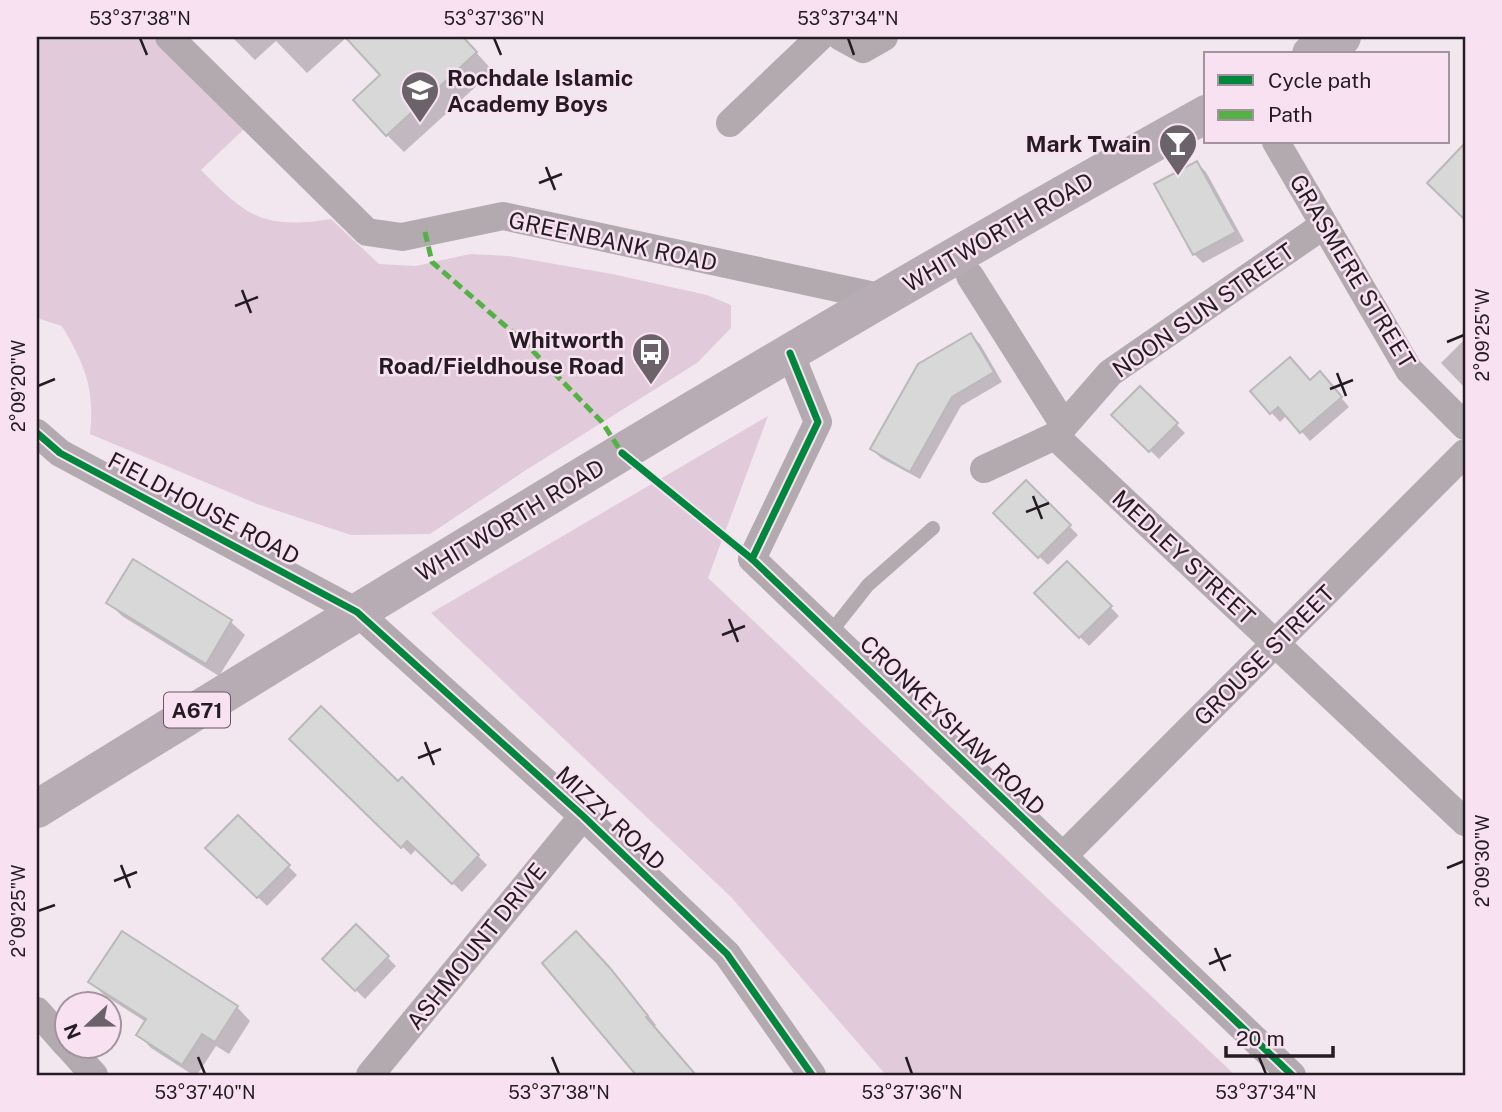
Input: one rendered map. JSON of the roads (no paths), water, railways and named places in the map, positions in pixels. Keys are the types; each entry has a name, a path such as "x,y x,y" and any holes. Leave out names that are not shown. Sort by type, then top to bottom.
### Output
{"main road":[{"path":"1315,52 1342,37"},
{"name":"WHITWORTH ROAD","path":"37,809 357,612 956,253 1204,115"}],"street":[{"name":"GREENBANK ROAD","path":"169,37 367,232 402,237 503,216 884,298"},
{"path":"730,122 820,37"},
{"name":"GRASMERE STREET","path":"1277,144 1409,370 1465,426"},
{"name":"NOON SUN STREET","path":"984,470 1060,431 1110,373 1324,225"},
{"name":"MEDLEY STREET","path":"970,276 1060,431 1275,643 1465,822"},
{"name":"CRONKEYSHAW ROAD","path":"790,353 818,422 752,559 1292,1075"},
{"name":"FIELDHOUSE ROAD","path":"37,433 60,453 357,612"},
{"name":"GROUSE STREET","path":"1063,856 1465,453"},
{"name":"MIZZY ROAD","path":"357,612 583,816 727,954 812,1075"},
{"name":"ASHMOUNT DRIVE","path":"370,1075 583,816"},
{"path":"37,1011 52,1028"},
{"path":"80,1060 94,1075"}],"lane":[{"path":"830,633 868,585 933,528"}],"place":[{"name":"Rochdale Islamic Academy Boys","path":"420,124"},
{"name":"Mark Twain","path":"1178,177"},
{"name":"Whitworth Road/Fieldhouse Road","path":"651,386"}]}
